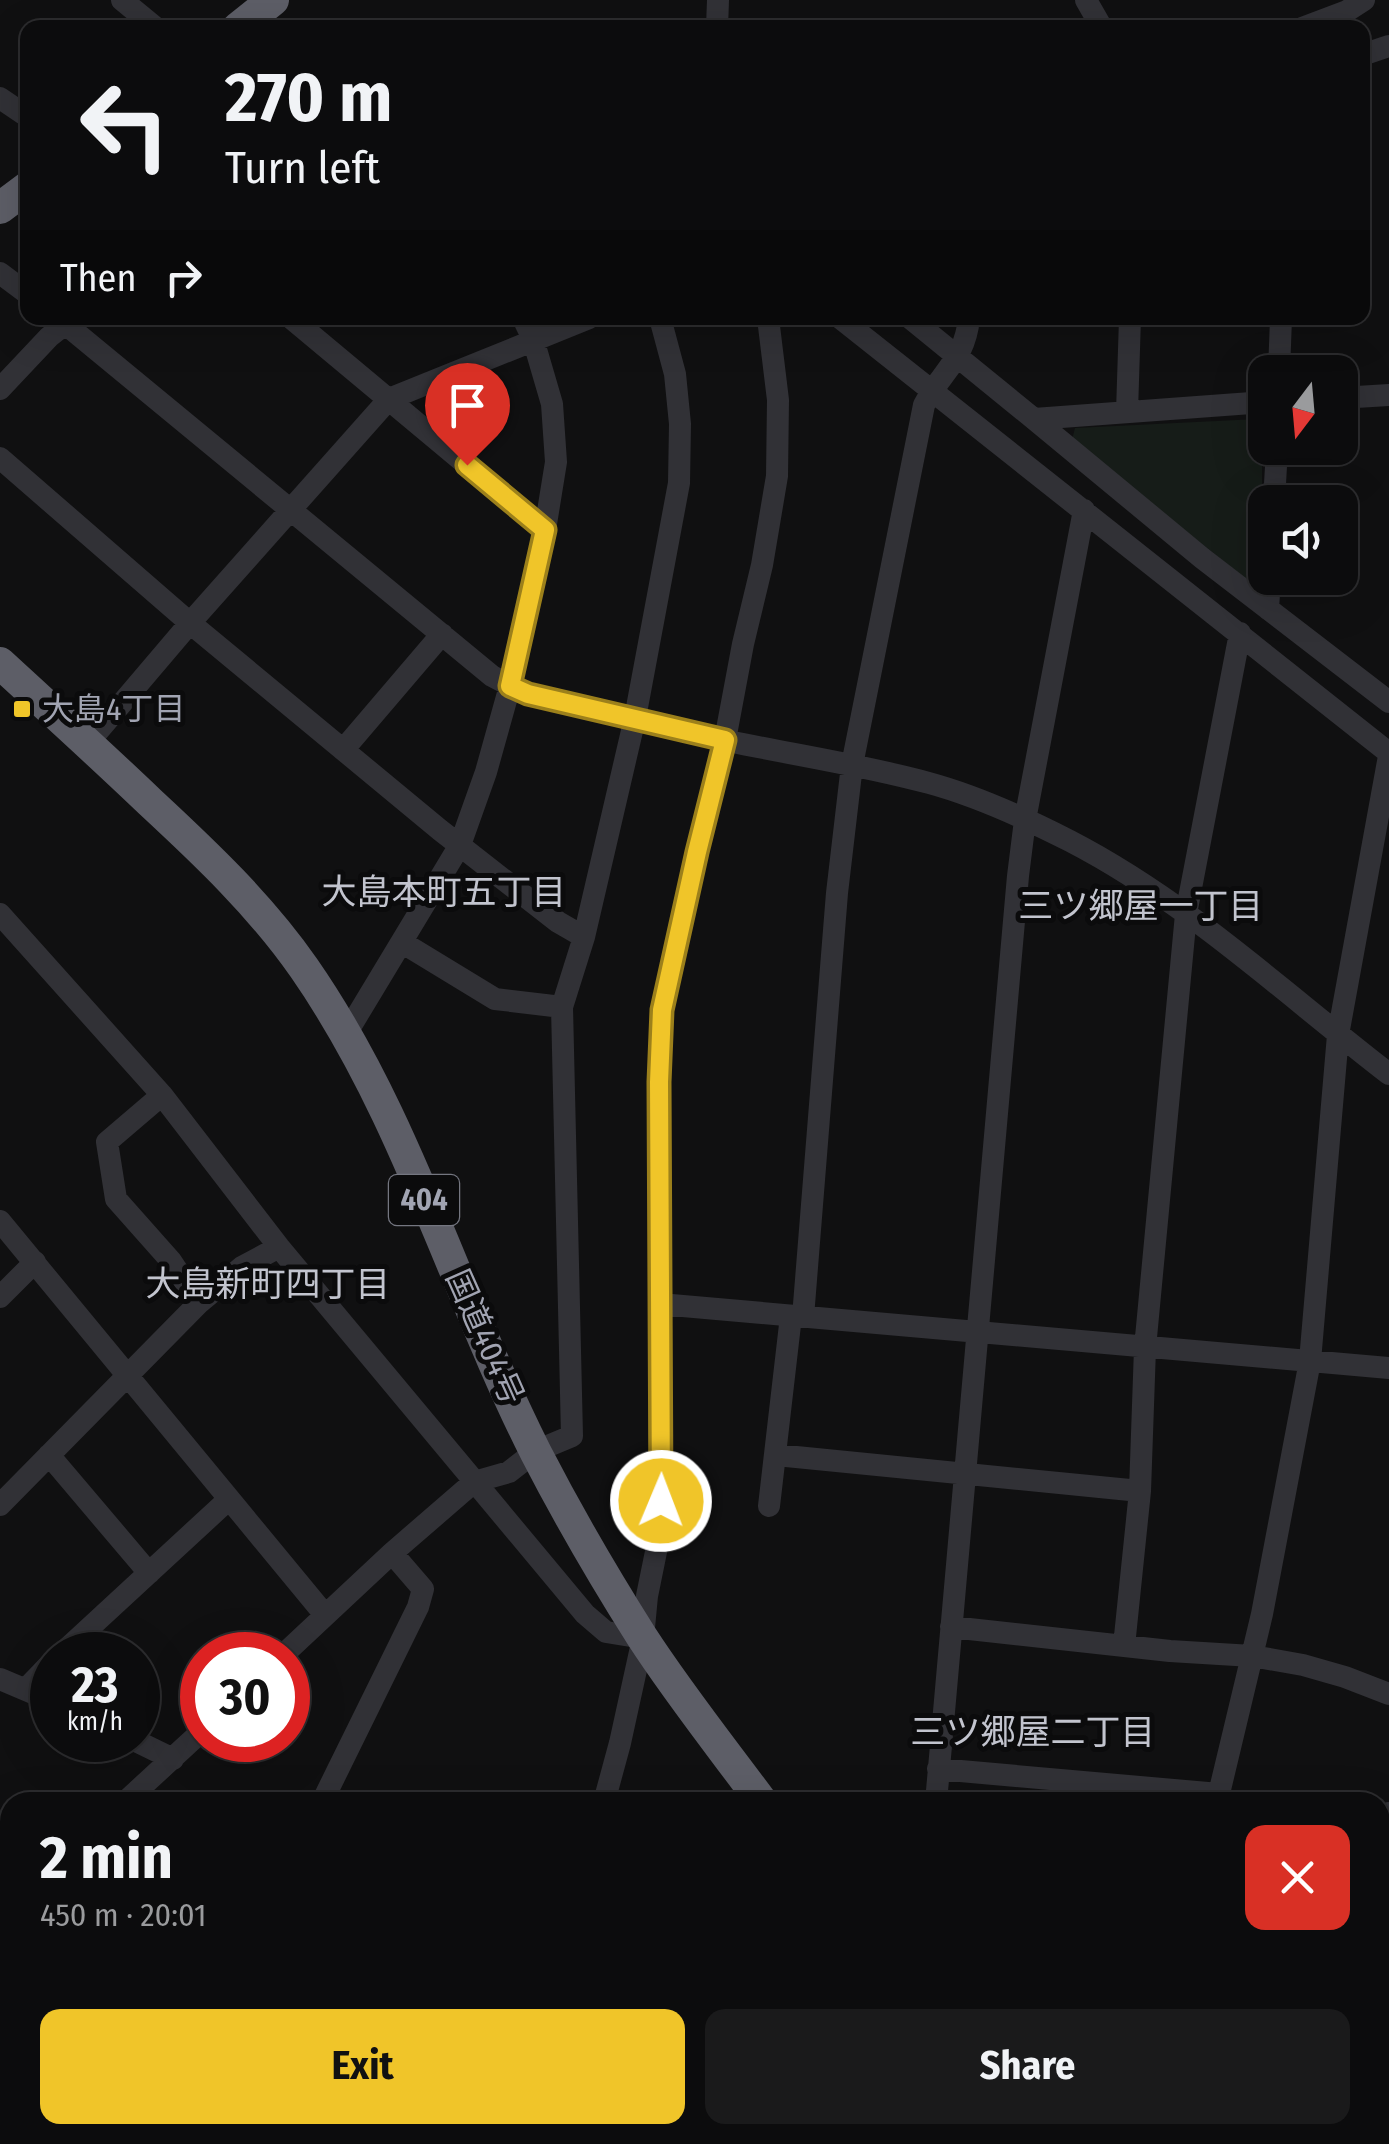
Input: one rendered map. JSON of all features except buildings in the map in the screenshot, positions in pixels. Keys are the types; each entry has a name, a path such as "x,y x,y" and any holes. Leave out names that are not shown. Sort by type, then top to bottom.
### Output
{"highway":[{"path":"248,20 273,0"},
{"name":"国道404号","path":"0,663 198,846 304,966 380,1097 483,1337 536,1451 579,1531 643,1638 755,1792"}],"street":[{"path":"122,0 146,20"},
{"path":"1323,20 1361,1"},
{"path":"0,388 60,325"},
{"path":"73,325 492,676 528,694 932,784 1025,820 1118,869 1186,914 1389,1074"},
{"path":"299,325 545,530"},
{"path":"346,1034 460,845 510,686 556,462 552,404 527,325"},
{"path":"88,743 389,399 571,325"},
{"path":"307,1632 474,1482 510,1472 536,1451 572,1436 562,1006 584,937 635,718 680,483 675,374 662,325"},
{"path":"607,1792 643,1638 660,1532 662,1010 725,740 777,476 778,400 769,325"},
{"path":"849,325 1389,754 1338,1035 1310,1361 1252,1656 1219,1792"},
{"path":"919,325 1140,508 1389,702"},
{"path":"769,1506 797,1316 852,765 924,405 959,356 969,325"},
{"path":"1127,412 1130,325"},
{"path":"1280,355 1281,325"},
{"path":"1358,397 1389,395"},
{"path":"1034,419 1248,403"},
{"path":"0,458 343,750 558,922 584,937"},
{"path":"937,1792 1025,820 1084,510"},
{"path":"1268,609 1269,595"},
{"path":"1124,1646 1140,1491 1146,1348 1186,914 1240,633"},
{"path":"343,750 442,634"},
{"path":"0,914 162,1095 279,1247 585,1614 606,1632 643,1638"},
{"path":"403,942 495,999 562,1006"},
{"path":"162,1095 107,1142 116,1199 171,1262 199,1303"},
{"path":"0,1221 325,1615"},
{"path":"0,1505 199,1303 242,1267 279,1247"},
{"path":"0,1297 35,1262"},
{"path":"660,1304 1389,1368"},
{"path":"49,1455 149,1573"},
{"path":"776,1455 1140,1491"},
{"path":"85,1632 229,1499"},
{"path":"327,1792 418,1607 423,1589 392,1553"},
{"path":"951,1627 1252,1656 1303,1665 1389,1694"},
{"path":"0,1678 30,1691"},
{"path":"26,1689 30,1685"},
{"path":"136,1792 180,1751"},
{"path":"160,1752 173,1758"},
{"path":"938,1769 1160,1792"}],"shaded area":[{"path":"1248,419 1248,465 1262,465 1262,485 1248,485 1248,581 1072,440 1075,428"}],"place":[{"name":"大島4丁目","path":"22,709"}],"district":[{"name":"大島本町五丁目","path":"444,892"},
{"name":"三ツ郷屋一丁目","path":"1141,906"},
{"name":"大島新町四丁目","path":"268,1284"},
{"name":"三ツ郷屋二丁目","path":"1033,1732"}],"route":[{"path":"467,465 545,530 510,686 528,694 725,740 662,1010 661,1501"}]}
